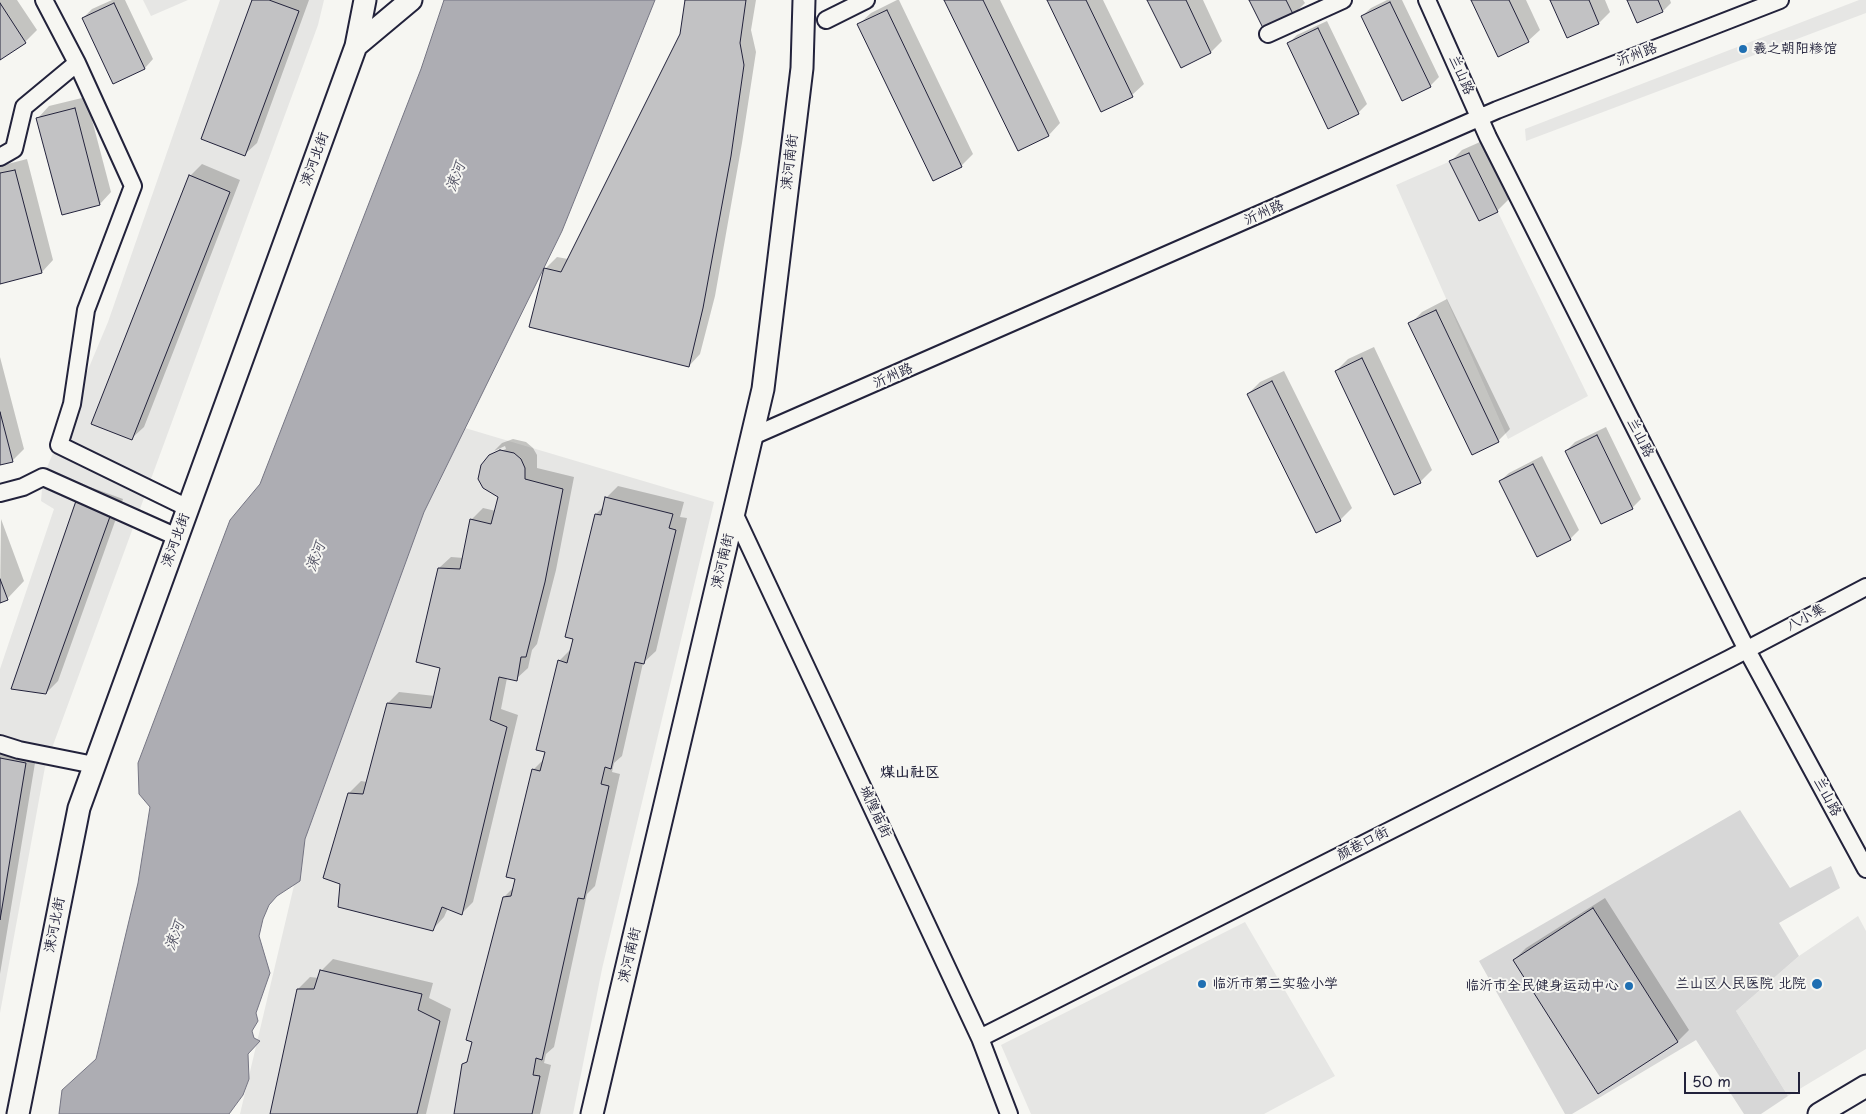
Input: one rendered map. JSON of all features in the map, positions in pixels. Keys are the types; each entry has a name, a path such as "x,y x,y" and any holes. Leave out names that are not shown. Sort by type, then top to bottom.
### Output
{"main road":[{"name":"涑河北街","path":"18,1114 79,808 356,46 365,0"},
{"path":"356,46 411,0"},
{"path":"795,0 795,28 802,68"},
{"name":"涑河南街","path":"592,1114 763,388 802,68 804,0"},
{"path":"802,68 817,34 816,0"},
{"path":"1819,1114 1866,1086"}],"street":[{"path":"44,0 77,64 134,186 86,310 72,404 58,444 188,508"},
{"path":"826,20 866,0"},
{"path":"1268,34 1343,0"},
{"name":"兰山路","path":"1427,0 1480,118 1747,650 1866,869"},
{"name":"沂州路","path":"753,436 1497,110 1780,0"},
{"path":"0,156 14,148 24,107 77,64"},
{"path":"0,493 23,487 43,477 177,537"},
{"name":"城隍庙街","path":"734,513 980,1038 1009,1114"},
{"name":"八小集","path":"1747,650 1866,587"},
{"name":"颜巷口街","path":"980,1038 1747,650"},
{"path":"0,744 19,750 94,764"}],"shaded area":[{"path":"143,0 188,0 151,16"},
{"path":"220,0 324,0 318,25 45,767 0,1013 0,669 54,509 41,501 43,477 108,322"},
{"path":"1859,0 1866,0 1866,13 1526,141 1525,129"},
{"path":"1469,153 1588,396 1508,439 1396,185"},
{"path":"465,428 714,502 602,969 573,1114 240,1114 305,839 424,512"},
{"name":"临沂市全民健身运动中心","path":"1740,810 1790,888 1831,866 1840,888 1779,923 1799,956 1736,1011 1788,1096 1761,1114 1744,1114 1696,1040 1572,1114 1565,1114 1479,961"},
{"name":"兰山区人民医院 北院","path":"1858,916 1866,931 1866,1049 1788,1096 1736,1011 1799,956"},
{"name":"临沂市第三实验小学","path":"1245,922 1335,1076 1264,1114 1031,1114 1001,1045"}],"water":[{"name":"涑河","path":"444,0 655,0 562,231 424,512 305,839 300,881 277,896 269,905 263,919 259,936 270,973 256,1013 258,1021 252,1031 254,1038 260,1041 248,1054 249,1079 243,1095 229,1114 59,1114 62,1090 96,1059 138,883 150,807 139,794 138,763 230,520 260,484 421,69"}],"building":[{"path":"252,0 269,0 299,11 245,156 201,139"},
{"path":"685,0 746,0 740,43 744,65 731,156 703,308 689,367 529,327 544,268 561,272 680,34"},
{"path":"944,0 983,0 1049,136 1018,151"},
{"path":"1047,0 1086,0 1133,97 1101,112"},
{"path":"1147,0 1186,0 1211,53 1181,68"},
{"path":"1249,0 1286,0 1294,16 1264,30"},
{"path":"1471,0 1509,0 1529,42 1498,57"},
{"path":"1550,0 1589,0 1599,24 1567,38"},
{"path":"1627,0 1658,0 1663,12 1637,23"},
{"path":"1390,2 1431,87 1402,101 1361,16"},
{"path":"0,3 26,43 0,60"},
{"path":"114,3 145,69 113,84 82,18"},
{"path":"887,10 962,167 933,181 857,24"},
{"path":"1318,28 1359,114 1328,129 1287,43"},
{"path":"75,108 100,205 62,215 36,118"},
{"path":"1469,153 1498,212 1479,221 1449,161"},
{"path":"15,170 42,273 0,284 0,173"},
{"path":"189,175 230,192 132,440 91,424"},
{"path":"1436,310 1499,442 1472,455 1408,323"},
{"path":"1362,358 1421,483 1394,495 1335,371"},
{"path":"1272,381 1341,521 1316,533 1247,394"},
{"path":"0,412 13,462 0,465"},
{"path":"1597,435 1633,509 1601,524 1565,451"},
{"path":"500,450 514,453 521,459 525,468 525,479 563,489 545,582 526,657 521,657 517,681 499,677 490,720 507,727 462,915 442,907 433,931 338,907 340,884 323,878 348,793 363,794 387,703 431,708 440,668 416,662 438,568 460,569 470,519 491,524 498,497 483,488 478,479 481,465 489,455"},
{"path":"1533,464 1571,540 1537,557 1499,481"},
{"path":"605,497 673,514 669,528 676,530 644,664 635,662 611,769 605,767 601,784 609,786 584,899 578,898 542,1060 536,1058 533,1075 540,1076 532,1114 454,1114 462,1064 467,1062 472,1042 466,1040 503,897 511,896 515,879 506,877 532,769 540,771 545,752 536,750 558,660 567,663 573,639 565,637 595,514 601,515"},
{"path":"77,498 112,511 46,694 11,689"},
{"path":"0,579 8,600 0,603"},
{"path":"0,758 26,763 0,920"},
{"path":"1593,908 1678,1042 1598,1094 1513,960"},
{"path":"320,970 422,994 418,1010 440,1021 417,1114 270,1114 297,989 314,989"}],"place":[{"name":"羲之朝阳糁馆","path":"1743,49"},
{"name":"临沂市第三实验小学","path":"1202,984"},
{"name":"兰山区人民医院 北院","path":"1817,984"},
{"name":"临沂市全民健身运动中心","path":"1629,986"}],"district":[{"name":"煤山社区","path":"910,773"}]}
